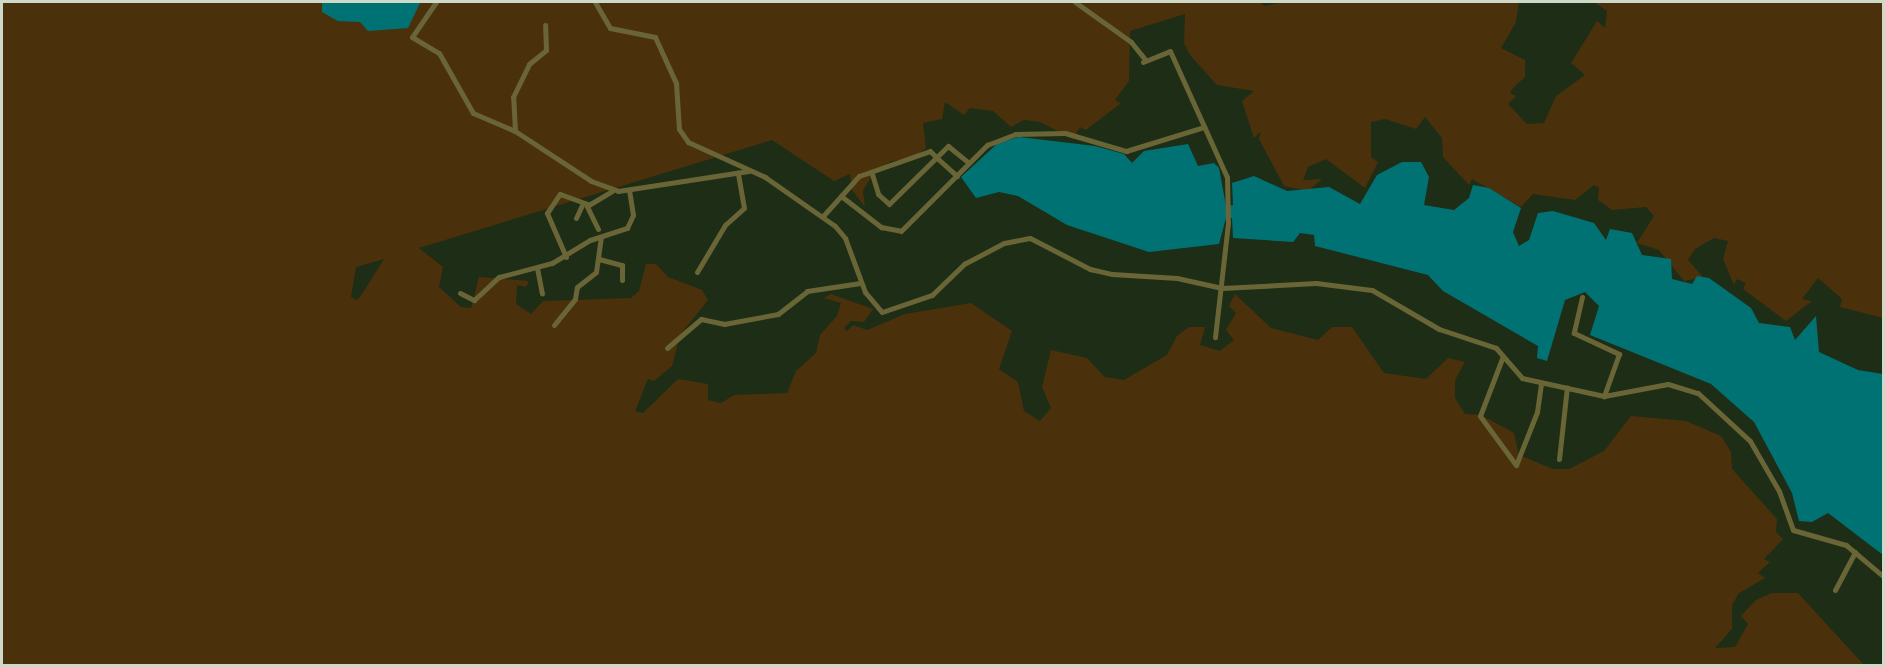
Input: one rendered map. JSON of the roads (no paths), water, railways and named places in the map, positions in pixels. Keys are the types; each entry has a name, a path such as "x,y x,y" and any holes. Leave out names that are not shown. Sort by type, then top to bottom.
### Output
{"street":[{"path":"436,2 412,37 440,53 473,113 515,131 559,163 612,191"},
{"path":"595,2 610,28 655,37 676,83 679,129 688,142 750,170 822,216 845,238 860,283 884,313 932,295 964,264 1004,243 1030,238 1095,272 1222,288 1316,283 1372,290 1439,329 1488,344 1503,356 1522,378 1604,396 1668,384 1698,393 1750,441 1779,491 1793,530 1836,539 1884,577"},
{"path":"1075,2 1093,20 1128,40 1144,61 1170,51 1227,177 1228,223 1215,338"},
{"path":"515,131 513,97 529,64 546,50 545,25"},
{"path":"841,195 881,227 897,232 987,145 1022,133 1065,133 1126,151 1204,127"},
{"path":"872,174 878,194 889,204 950,145 968,162"},
{"path":"822,216 854,178 872,174 930,151 957,176"},
{"path":"576,218 585,205 612,191 750,170"},
{"path":"697,272 725,225 744,208 738,173"},
{"path":"460,293 474,300 499,277 537,268 566,257 629,226 629,190"},
{"path":"566,257 547,213 560,194 585,205 598,229"},
{"path":"554,325 575,299 577,286 596,272 601,238"},
{"path":"599,259 622,265 622,280"},
{"path":"537,268 542,294"},
{"path":"667,348 701,319 724,324 778,314 807,291 860,283"},
{"path":"1582,297 1574,333 1619,354 1604,396"},
{"path":"1503,356 1480,416 1516,465 1537,412 1541,383"},
{"path":"1559,459 1567,387"},
{"path":"1835,590 1855,552"}],"water":[{"path":"322,2 420,3 408,28 368,31 360,22 338,21 322,12"},
{"path":"1019,137 1095,146 1124,154 1132,163 1144,151 1188,144 1198,166 1214,163 1219,168 1226,206 1233,205 1232,183 1254,176 1287,191 1329,187 1360,204 1377,175 1402,162 1421,162 1429,177 1424,205 1454,210 1469,198 1473,185 1489,188 1521,208 1513,232 1519,246 1529,240 1538,213 1553,211 1594,223 1606,240 1610,229 1632,233 1642,255 1671,259 1672,279 1692,284 1697,276 1709,278 1751,308 1759,323 1790,327 1795,340 1816,316 1819,352 1858,370 1883,374 1883,555 1828,513 1812,522 1799,521 1792,493 1754,422 1711,384 1590,335 1599,306 1585,292 1565,300 1547,361 1537,358 1538,346 1443,291 1428,275 1315,246 1314,235 1300,233 1293,242 1233,238 1232,218 1226,218 1219,244 1149,252 1067,225 1018,196 999,192 976,198 961,177 998,143"}]}
